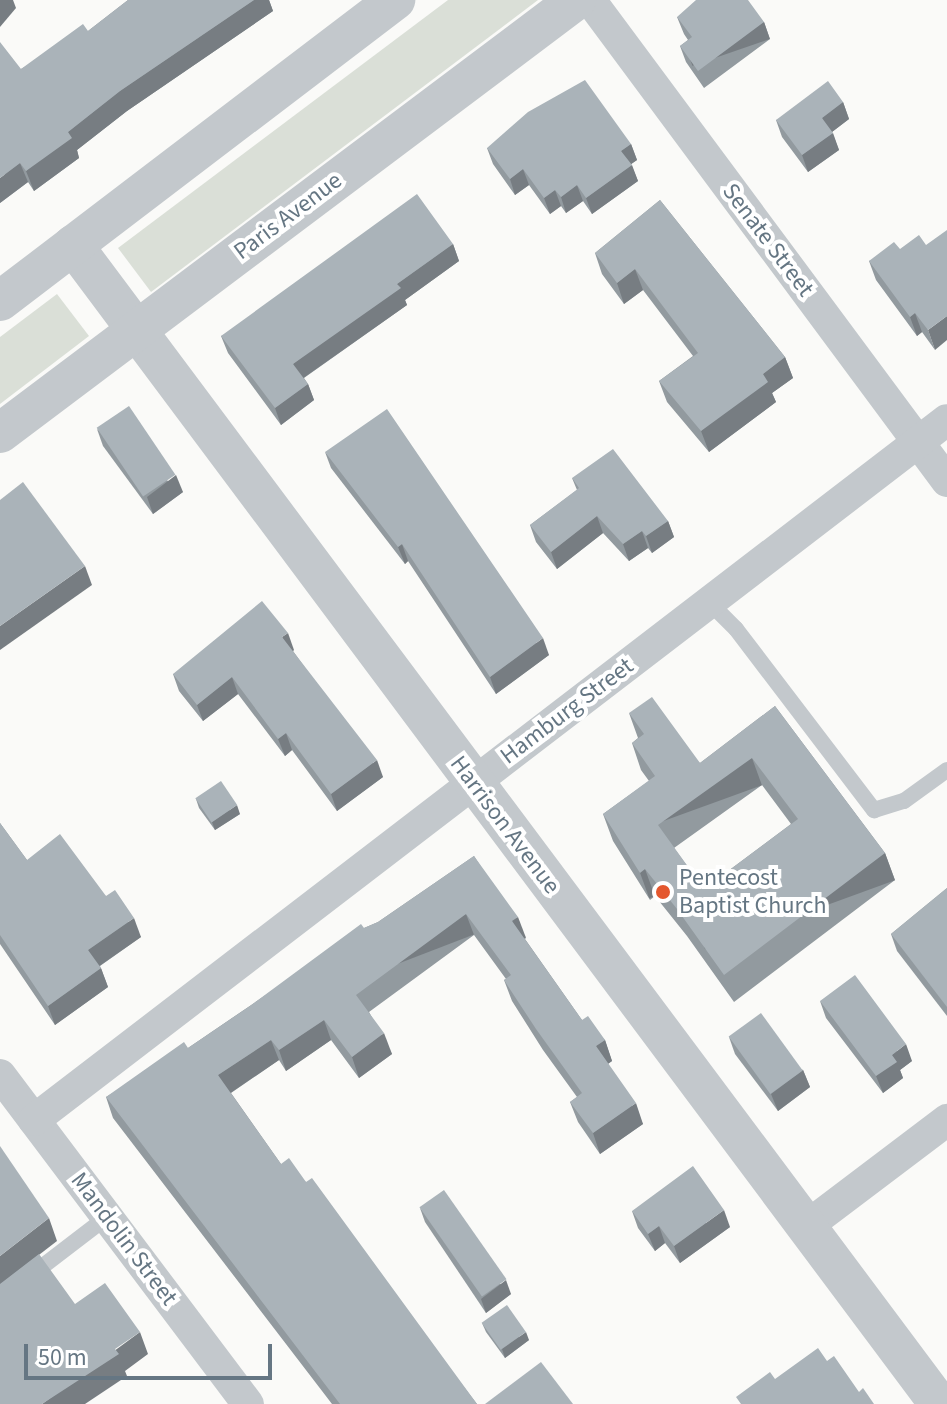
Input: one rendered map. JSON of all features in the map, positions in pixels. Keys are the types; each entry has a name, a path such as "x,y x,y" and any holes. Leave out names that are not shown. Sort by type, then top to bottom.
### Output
{"street":[{"path":"0,301 351,18 395,0"},
{"name":"Paris Avenue","path":"0,433 576,0"},
{"name":"Senate Street","path":"590,0 947,481"},
{"name":"Harrison Avenue","path":"73,245 939,1404"},
{"name":"Hamburg Street","path":"34,1120 947,420"},
{"name":"Mandolin Street","path":"0,1075 243,1402"},
{"path":"807,1226 947,1120"}],"lane":[{"path":"709,602 874,810 904,801 947,770"},
{"path":"0,1299 107,1217"}],"shaded area":[{"path":"448,0 538,0 151,292 118,248"},
{"path":"57,294 89,336 0,404 0,337"}],"building":[{"path":"128,0 254,0 120,91 68,132 72,138 26,171 20,163 0,178 0,42 21,69 83,24 88,31"},
{"path":"696,0 748,0 764,22 698,71 680,46 692,37 677,17"},
{"path":"585,80 631,144 621,151 632,165 586,198 577,185 561,197 555,190 544,198 523,169 510,179 487,148 528,112"},
{"path":"828,81 843,102 822,118 833,133 802,155 776,120"},
{"path":"417,194 453,244 397,284 401,288 293,364 308,384 275,408 221,336"},
{"path":"660,200 785,357 763,374 768,382 701,431 659,381 698,353 635,269 617,283 595,253"},
{"path":"947,230 947,316 928,330 915,313 910,317 869,261 894,242 900,249 919,235 926,245"},
{"path":"129,406 175,475 143,497 97,428"},
{"path":"387,409 543,638 490,677 402,544 398,547 325,452"},
{"path":"613,449 668,521 646,536 642,531 623,544 597,516 551,552 530,525 579,488 572,478"},
{"path":"23,482 85,566 0,626 0,500"},
{"path":"262,601 288,633 282,637 377,760 331,794 286,733 278,739 232,677 197,705 173,674"},
{"path":"652,697 700,763 775,706 885,853 724,975 645,869 640,873 603,814 655,776 632,743 644,734 629,713","holes":["752,758 798,819 704,889 658,825"]},
{"path":"221,781 237,805 212,822 195,798"},
{"path":"0,823 27,860 60,834 106,896 115,890 134,918 88,950 101,968 48,1006 0,935"},
{"path":"474,856 518,917 512,921 582,1020 588,1016 605,1040 596,1046 636,1103 593,1133 570,1102 582,1093 504,980 511,975 466,914 356,995 384,1033 352,1057 324,1020 279,1050 271,1040 218,1075 281,1164 289,1158 306,1182 312,1178 477,1404 340,1404 106,1097 184,1042 188,1048 250,1006 361,924 364,928 378,922"},
{"path":"947,888 947,1007 891,934"},
{"path":"855,975 906,1044 892,1055 897,1062 876,1076 820,1001"},
{"path":"761,1013 803,1070 770,1094 729,1037"},
{"path":"0,1146 49,1218 0,1256"},
{"path":"693,1166 724,1210 674,1246 659,1226 648,1234 632,1211"},
{"path":"444,1190 507,1279 482,1296 419,1207"},
{"path":"39,1254 75,1304 105,1283 140,1332 115,1349 119,1354 42,1404 0,1404 0,1284"},
{"path":"507,1305 526,1332 501,1350 482,1323"},
{"path":"818,1348 827,1361 834,1356 859,1392 863,1388 874,1404 741,1404 736,1397 770,1372 775,1379"},
{"path":"541,1362 573,1404 485,1404"}],"place":[{"name":"Pentecost Baptist Church","path":"663,892"}]}
